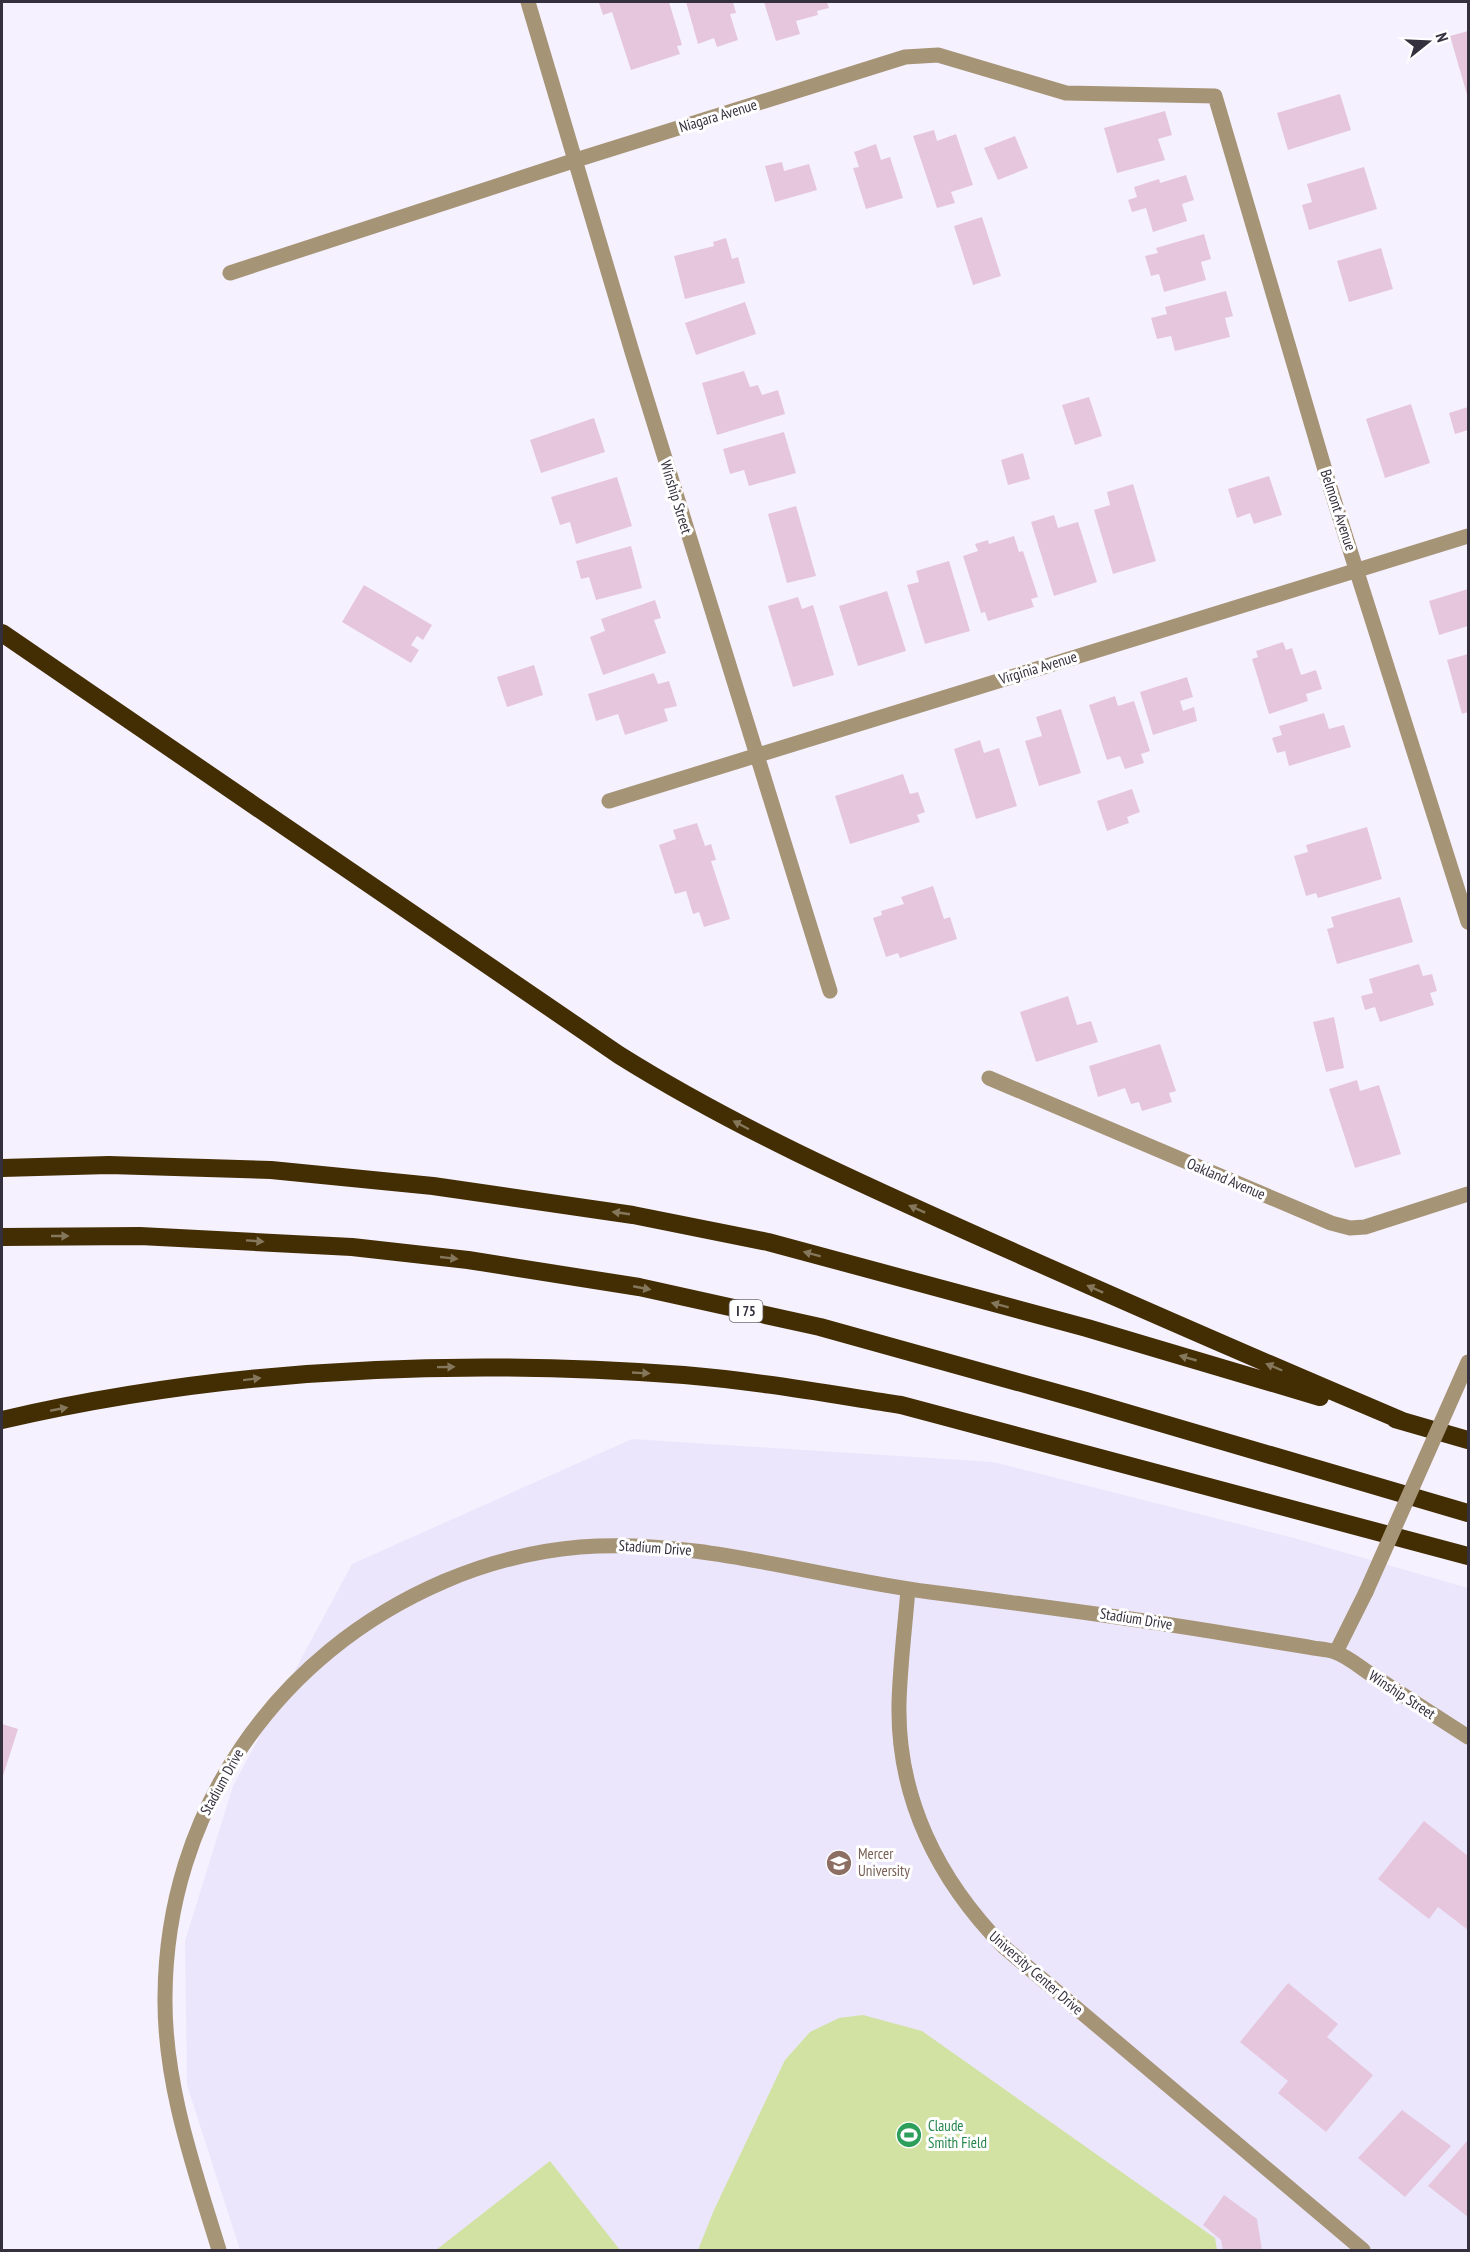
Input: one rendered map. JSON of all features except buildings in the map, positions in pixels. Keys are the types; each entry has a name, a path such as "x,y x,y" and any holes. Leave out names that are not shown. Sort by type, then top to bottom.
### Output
{"highway":[{"path":"2,633 322,854 619,1056 662,1082 759,1134 867,1187 1187,1330 1405,1422"},
{"path":"2,1168 108,1165 271,1170 433,1186 633,1215 768,1242 1088,1328 1468,1440"},
{"name":"I 75","path":"8,1238 140,1236 352,1247 468,1260 639,1287 831,1330 1086,1401 1468,1513"},
{"path":"2,1420 140,1393 274,1376 401,1368 549,1368 687,1376 805,1390 901,1405 1468,1556"}],"street":[{"name":"Winship Street","path":"528,2 636,366 830,991"},
{"name":"Niagara Avenue","path":"230,273 576,160 904,57 938,55 1066,93 1215,96"},
{"name":"Belmont Avenue","path":"1215,96 1330,487 1468,922"},
{"name":"Virginia Avenue","path":"609,801 1468,536"},
{"name":"Oakland Avenue","path":"988,1078 1331,1223 1350,1228 1365,1227 1468,1194"},
{"path":"1336,1652 1366,1592 1468,1362"},
{"name":"Stadium Drive","path":"219,2250 174,2096 167,2044 165,1996 168,1940 178,1891 192,1841 209,1801 228,1767 256,1725 292,1685 340,1641 382,1613 418,1593 461,1574 494,1564 553,1551 629,1545 686,1549 734,1556 908,1589 1126,1617 1336,1652"},
{"name":"University Center Drive","path":"908,1589 899,1703 901,1742 908,1786 924,1832 945,1875 978,1921 1004,1947 1363,2250"},
{"name":"Winship Street","path":"1336,1652 1468,1737"}],"shaded area":[{"name":"Mercer University","path":"632,1439 993,1462 1294,1538 1468,1588 1468,2250 240,2250 187,2085 185,1941 233,1786 352,1564"}],"green space":[{"name":"Claude Smith Field","path":"863,2015 922,2031 1215,2238 1217,2250 698,2250 714,2210 785,2060 810,2032 839,2018"},
{"path":"550,2161 620,2250 436,2250"}],"place":[{"name":"Mercer University","path":"839,1863"},
{"name":"Claude Smith Field","path":"909,2135"}]}
